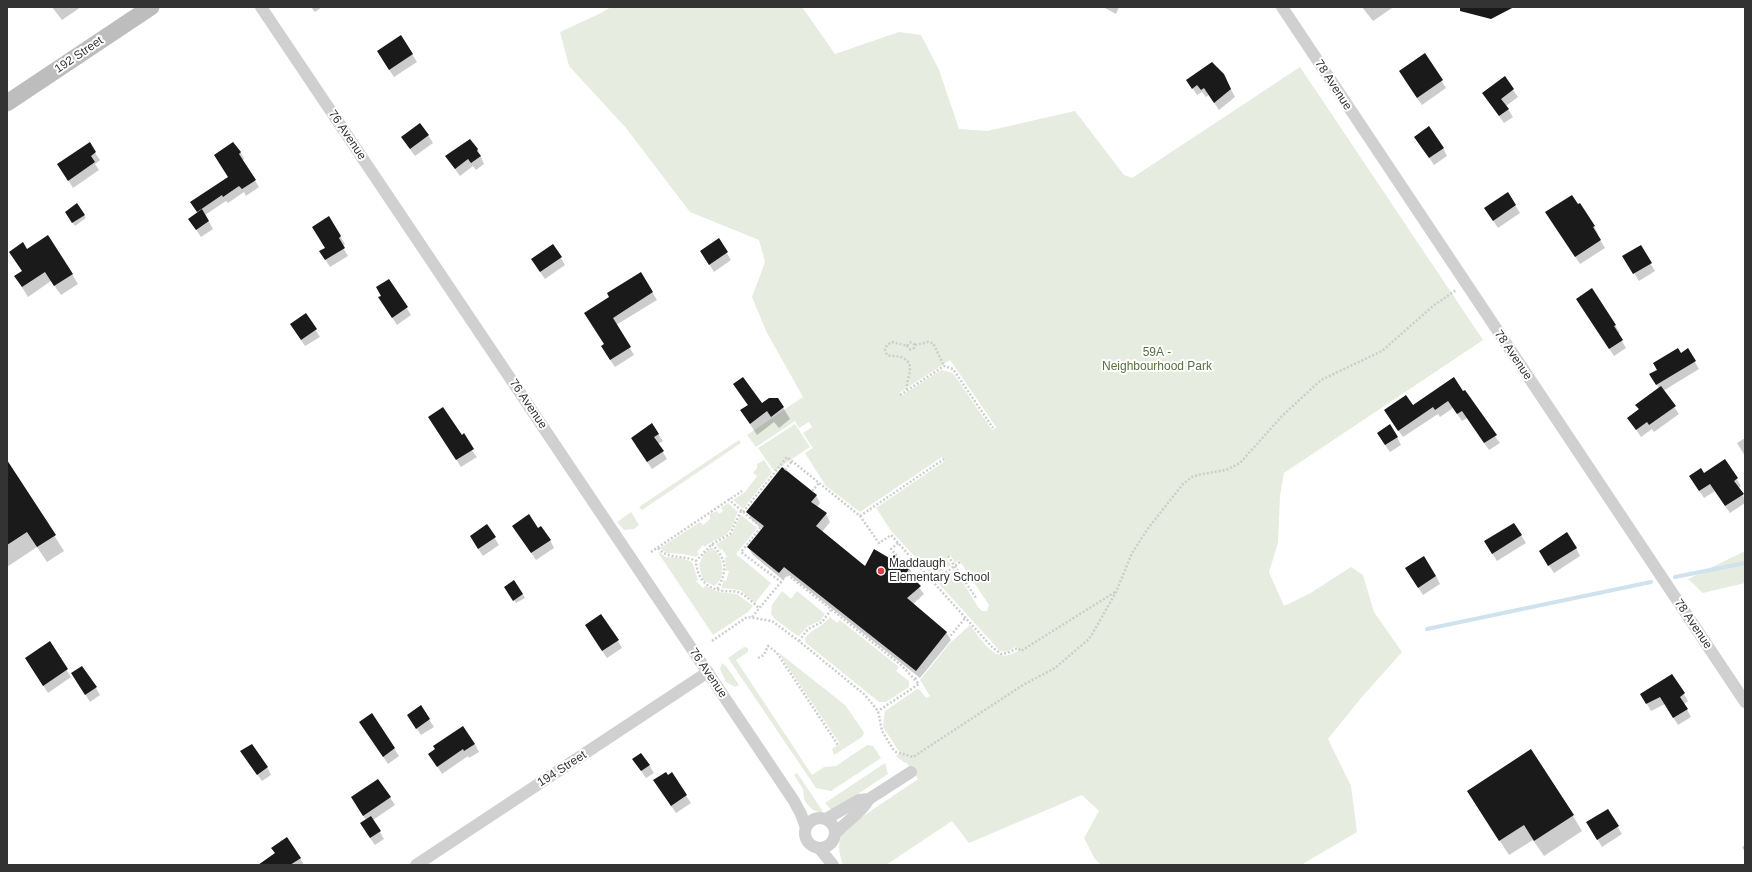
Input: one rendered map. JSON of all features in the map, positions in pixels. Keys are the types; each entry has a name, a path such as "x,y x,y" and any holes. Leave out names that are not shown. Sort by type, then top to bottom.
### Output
{"main road":[{"name":"192 Street","path":"7,103 150,7"}],"street":[{"name":"76 Avenue","path":"261,7 708,672 794,801 801,814 810,824"},
{"name":"78 Avenue","path":"1282,7 1465,284 1745,702"},
{"name":"194 Street","path":"416,865 708,672"},
{"path":"869,799 864,809 843,825 836,832 835,837 825,847 812,846 806,840 810,824 822,818 826,819 859,800 869,799 911,772"},
{"path":"826,819 833,824 836,832"},
{"path":"825,847 834,865"}],"path":[{"path":"712,641 747,617 772,622 799,641 866,695 878,711 882,731 896,752 913,757 1023,685 1055,668 1089,639 1116,592 1132,553 1149,526 1183,484 1197,476 1226,470 1240,463 1282,416 1321,380 1382,351 1432,306 1465,284"},
{"path":"906,390 910,374 909,364 902,358 887,355 885,350 887,345 892,342 908,346 909,349 912,349 914,345"},
{"path":"908,346 911,342 914,345 928,342 932,344 944,366 953,369 993,428"},
{"path":"900,395 944,366"},
{"path":"759,608 740,593 717,590 710,587 702,581 697,571 696,561 712,544 730,534 742,511 787,457 860,516 879,543 891,536 997,652 1004,654 1017,648 1021,651 1116,592"},
{"path":"860,516 944,459"},
{"path":"785,470 792,461"},
{"path":"812,491 819,482"},
{"path":"651,552 742,491"},
{"path":"728,500 761,527 741,552 780,582"},
{"path":"898,543 891,549 906,567"},
{"path":"712,544 724,561 724,575 717,590"},
{"path":"658,548 668,556 684,556 696,561"},
{"path":"948,556 976,598"},
{"path":"933,582 960,562"},
{"path":"752,618 788,573 831,610 901,665 919,684 878,711"},
{"path":"799,641 808,629 822,622 831,610"},
{"path":"915,679 966,618"},
{"path":"758,658 764,654 768,646 776,653 838,745"}],"green space":[{"name":"59A - Neighbourhood Park","path":"611,7 802,7 835,54 899,32 921,35 939,70 959,129 987,131 1075,111 1124,175 1132,178 1300,67 1483,340 1284,473 1280,496 1278,543 1269,572 1284,606 1309,594 1351,567 1363,575 1374,612 1402,652 1361,698 1328,739 1351,786 1357,832 1301,865 1101,865 1095,859 1084,838 1099,811 1082,795 969,843 952,821 886,865 843,865 839,843 843,834 850,825 918,779 906,762 905,763 896,756 900,753 883,727 885,711 917,689 920,690 926,698 930,696 920,680 949,644 970,625 985,644 997,654 1003,656 1019,650 1016,646 1007,652 1000,651 939,584 942,578 955,569 978,607 982,611 987,611 989,605 959,560 955,563 950,555 946,558 951,565 937,574 930,573 892,532 876,508 945,461 942,457 860,512 826,486 805,453 813,448 803,433 812,427 809,422 799,428 795,421 756,447 747,435 803,397 766,331 752,297 765,262 759,240 690,212 626,128 569,66 560,32","holes":["950,360 996,427 992,430 953,373 941,370 901,396 899,393"]},
{"path":"795,424 810,447 774,471 758,448"},
{"path":"739,440 741,443 642,510 639,507"},
{"path":"764,460 772,472 743,509 733,500 745,492 757,476 753,473 757,468 757,464"},
{"path":"728,503 738,512 731,528 725,535 711,542 705,547 703,545 697,552 699,554 696,557 667,553 660,548 700,522 703,525 710,519 710,514 717,511 719,514 723,511 721,508"},
{"path":"631,512 639,525 634,529 624,530 617,522"},
{"path":"741,515 757,528 736,554 771,583 755,603 740,590 721,588 724,580 726,581 729,571 726,571 725,558 727,557 722,549 720,550 716,544 731,535"},
{"path":"711,547 715,550 721,560 722,566 721,578 714,586 703,580 699,565 703,555"},
{"path":"657,551 666,557 681,558 692,562 698,580 696,581 703,588 705,586 718,592 737,594 753,606 748,612 713,635"},
{"path":"1745,551 1745,583 1703,593 1688,579"},
{"path":"782,591 791,599 797,591 825,614 820,621 808,626 799,636 796,635 775,619 771,614 772,605"},
{"path":"830,617 837,623 840,620 899,667 896,671 909,681 909,687 886,702 879,702 806,643 805,638"},
{"path":"744,647 748,648 748,652 736,660 812,775 824,767 836,766 867,745 873,746 881,758 831,791 816,788 728,658"},
{"path":"778,652 845,705 863,731 864,734 862,737 834,755 832,749 840,744"},
{"path":"722,663 726,666 739,685 735,687 726,682 720,669"},
{"path":"885,763 888,774 832,811 825,803"},
{"path":"797,773 822,810 822,813 813,810 806,803 803,789 794,775"}],"building":[{"path":"1460,7 1514,7 1491,19 1460,11"},
{"path":"401,35 413,54 389,70 377,51"},
{"path":"1425,53 1443,80 1417,98 1399,71"},
{"path":"1212,62 1224,74 1231,89 1214,103 1204,88 1201,90 1197,85 1192,89 1186,80"},
{"path":"1505,76 1514,89 1501,99 1509,109 1499,116 1482,93"},
{"path":"420,123 429,135 410,149 401,137"},
{"path":"1429,126 1444,148 1429,158 1414,137"},
{"path":"470,139 478,149 477,151 481,156 471,163 468,159 455,169 445,156"},
{"path":"90,142 96,152 91,156 95,162 68,181 57,164"},
{"path":"233,142 241,152 239,154 256,180 242,189 239,186 223,197 222,195 197,212 190,202 228,177 214,155"},
{"path":"1508,192 1516,205 1493,221 1484,208"},
{"path":"1572,195 1578,204 1580,203 1595,226 1593,227 1601,240 1575,257 1545,212"},
{"path":"77,203 85,215 72,223 65,212"},
{"path":"202,209 209,221 196,230 188,219"},
{"path":"329,216 341,236 339,238 345,248 325,260 319,251 325,248 312,227"},
{"path":"48,235 73,274 54,286 45,272 22,287 14,276 22,271 9,252 23,242 27,249"},
{"path":"719,238 728,252 709,265 700,251"},
{"path":"553,244 562,257 540,272 531,259"},
{"path":"1641,245 1652,263 1633,274 1622,256"},
{"path":"641,272 653,292 613,318 631,347 610,360 601,346 604,344 584,313 609,297 607,293"},
{"path":"389,279 408,307 392,318 378,297 381,296 376,287"},
{"path":"1592,288 1616,325 1614,326 1623,340 1609,349 1576,299"},
{"path":"306,313 317,329 301,340 290,324"},
{"path":"1678,348 1681,353 1688,348 1696,361 1656,385 1649,374 1657,370 1653,363"},
{"path":"743,377 762,403 769,398 778,398 784,407 771,417 767,411 750,424 740,410 748,405 733,384"},
{"path":"1454,377 1497,435 1484,443 1462,411 1457,414 1448,401 1435,410 1433,407 1398,431 1384,410 1406,395 1413,405"},
{"path":"1661,386 1676,406 1649,425 1647,422 1636,430 1627,418 1639,409 1635,405"},
{"path":"443,407 462,435 464,433 474,449 456,460 428,417"},
{"path":"652,423 659,434 654,437 664,451 647,462 631,438"},
{"path":"1390,424 1398,437 1385,445 1377,433"},
{"path":"1725,459 1738,478 1734,481 1744,494 1725,506 1710,484 1699,491 1689,476 1701,468 1704,473"},
{"path":"7,460 56,535 37,547 27,532 7,545"},
{"path":"782,467 817,495 811,502 827,513 816,526 865,566 874,549 891,559 894,555 910,567 907,572 921,586 907,598 947,632 916,671 784,567 779,573 747,547 764,526 746,512"},
{"path":"529,514 538,528 541,526 551,540 531,553 512,526"},
{"path":"1514,523 1522,535 1492,554 1484,541"},
{"path":"487,524 496,537 478,549 470,536"},
{"path":"1567,532 1577,548 1548,566 1539,551"},
{"path":"1424,556 1436,576 1418,588 1405,568"},
{"path":"514,580 523,594 513,601 504,587"},
{"path":"601,614 619,640 602,651 585,625"},
{"path":"50,641 68,669 43,686 25,658"},
{"path":"82,666 97,687 85,695 71,673"},
{"path":"1672,674 1685,693 1680,697 1688,709 1673,718 1660,697 1646,704 1640,694"},
{"path":"421,705 430,719 416,729 407,715"},
{"path":"372,713 395,748 383,757 359,722"},
{"path":"463,726 475,744 464,751 463,749 437,767 428,754 435,749 433,746"},
{"path":"252,744 268,767 257,775 240,751"},
{"path":"1531,749 1574,815 1534,841 1524,825 1499,841 1467,791"},
{"path":"641,753 650,765 641,771 632,759"},
{"path":"666,772 668,775 672,772 687,795 671,806 653,780"},
{"path":"378,779 391,797 363,816 351,797"},
{"path":"1608,809 1619,826 1597,840 1586,822"},
{"path":"371,816 381,831 370,838 360,823"},
{"path":"287,837 301,858 290,865 258,865 275,853 271,848"}],"waterway":[{"path":"1675,577 1745,563"},
{"path":"1427,629 1651,582"}],"place":[{"name":"Maddaugh Elementary School","path":"881,571"}]}
